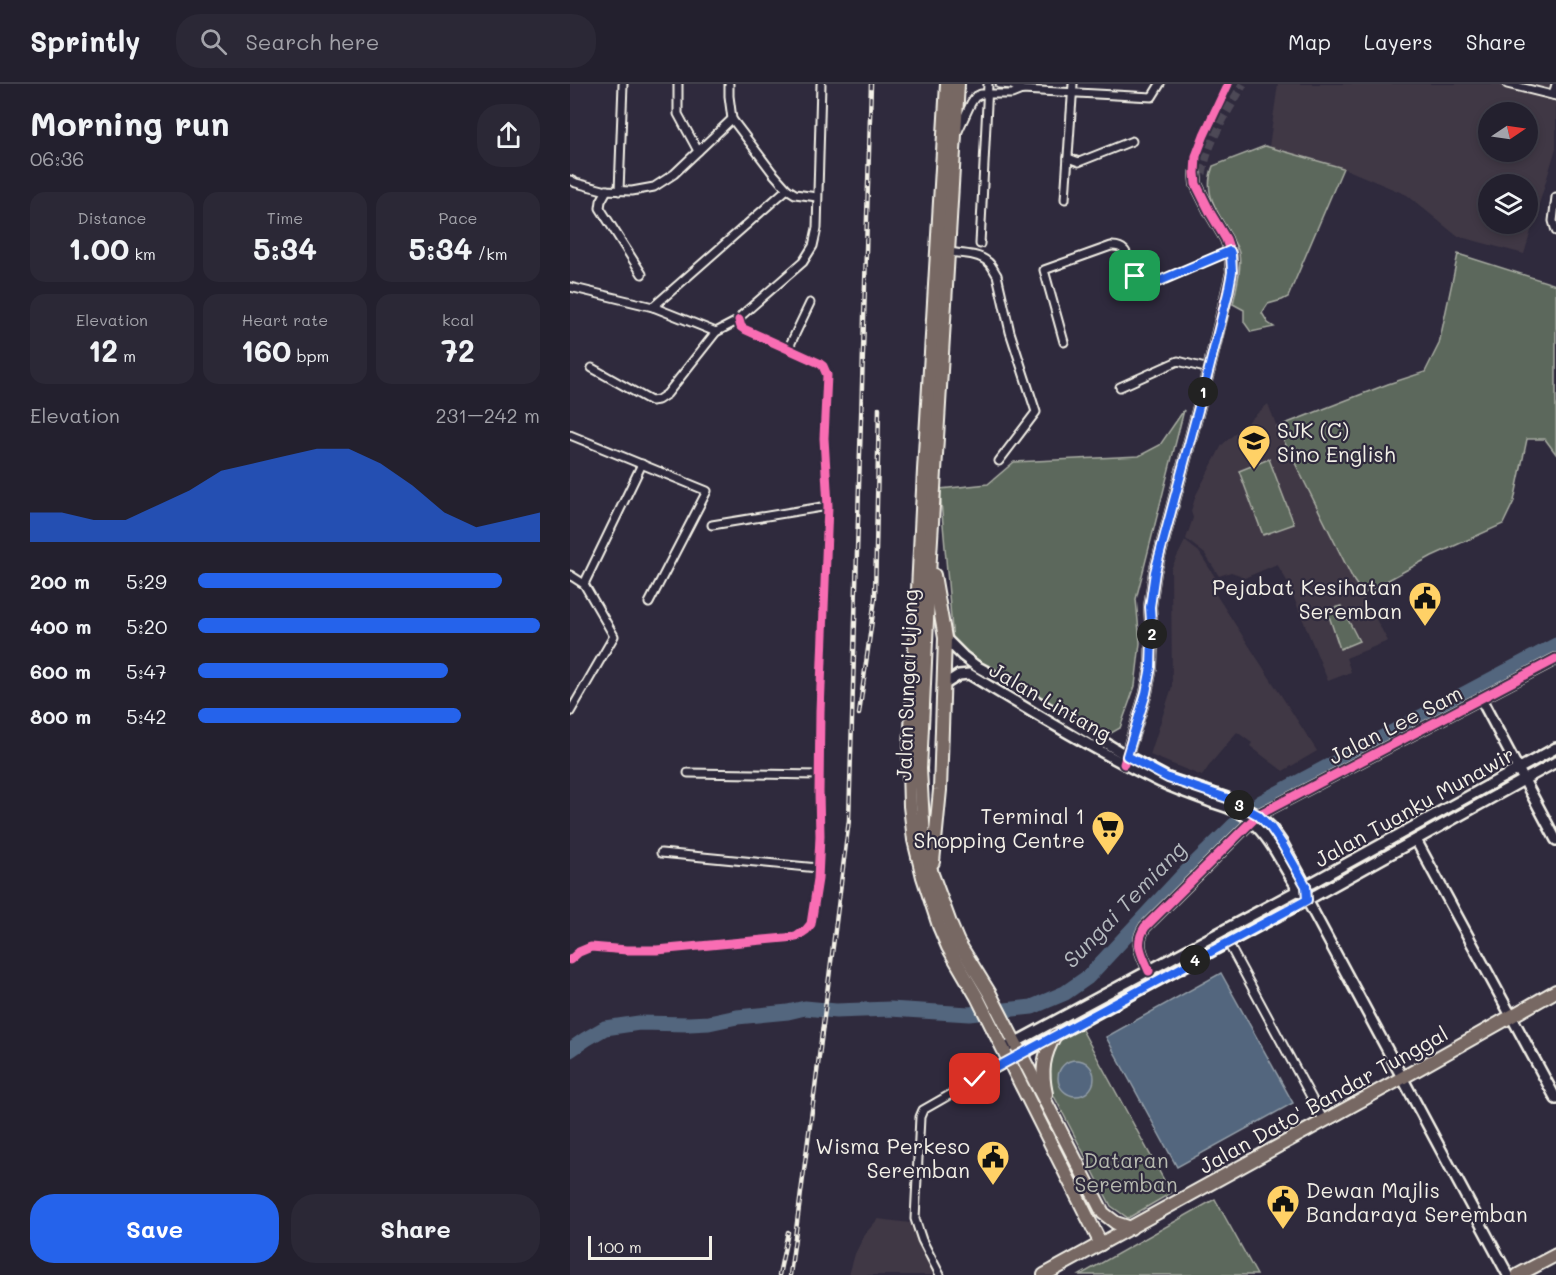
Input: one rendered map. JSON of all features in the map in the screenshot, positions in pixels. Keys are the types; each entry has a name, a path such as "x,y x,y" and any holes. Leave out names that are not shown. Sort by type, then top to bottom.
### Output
{"highway":[{"name":"Jalan Sungai Ujong","path":"946,84 909,778 914,840 922,877 948,947 989,1020 1101,1244"},
{"name":"Jalan Sungai Ujong","path":"958,84 930,556 920,770 924,840 932,874 958,942 990,994 1103,1213 1116,1223 1131,1228"},
{"path":"930,556 939,595 945,638 940,790 932,874"},
{"name":"Jalan Dato' Bandar Tunggal","path":"1044,1275 1556,991"},
{"path":"1048,1106 1043,1071 1048,1048 1055,1035"},
{"path":"1518,1275 1556,1255"}],"main road":[{"path":"1126,760 1146,693 1151,667 1150,607 1155,572 1209,369 1232,272 1226,239 1196,184 1198,173"},
{"name":"Jalan Lintang","path":"945,638 976,666 1126,760"},
{"name":"Jalan Lee Sam","path":"1149,970 1141,952 1139,940 1145,927 1252,816 1556,659"},
{"name":"Jalan Lintang","path":"945,684 959,675 969,674 1061,730 1168,778 1227,798 1236,807 1252,816 1302,888 1508,1275"},
{"path":"995,690 993,681 1000,679"},
{"path":"1481,699 1556,840"},
{"name":"Jalan Tuanku Munawir","path":"1006,1055 1149,970 1556,748"},
{"name":"Jalan Tuanku Munawir","path":"1018,1048 1055,1035 1307,900 1556,762"},
{"path":"1416,840 1556,1099"}],"street":[{"path":"619,191 622,84"},
{"path":"678,84 678,114 698,151"},
{"path":"729,84 732,119 787,189 795,194 817,197"},
{"path":"592,368 651,401 658,400 668,394 716,332 739,320 803,262 813,246 817,228 821,84"},
{"path":"980,243 987,84"},
{"path":"1000,84 1012,85 1022,90"},
{"path":"1065,199 1073,84"},
{"path":"955,139 971,103 981,94 1012,93 1022,90 1152,97 1160,84"},
{"path":"1507,84 1554,96 1556,84"},
{"path":"570,180 619,191 654,187 674,174 732,119"},
{"path":"1068,158 1079,162 1132,141"},
{"path":"653,307 787,189"},
{"path":"607,190 600,208 642,274"},
{"path":"1556,197 1553,221 1556,231"},
{"path":"1064,342 1044,270 1119,245 1125,249 1135,276 1143,282 1155,283 1230,251"},
{"path":"948,252 981,258 989,262 994,270 1010,333 1036,412 999,461"},
{"path":"570,287 653,307 716,332"},
{"path":"788,350 810,303"},
{"path":"570,960 579,952 591,947 657,950 796,937 811,924 820,836 819,775 828,506 824,438 827,375 819,363 744,329 739,320"},
{"path":"1120,387 1178,361 1209,369"},
{"path":"570,435 707,491 649,603"},
{"path":"584,584 642,464"},
{"path":"712,525 828,506"},
{"path":"570,575 584,584 614,636 570,710"},
{"path":"688,773 819,775"},
{"path":"661,853 818,868"},
{"path":"1228,943 1324,1121"},
{"path":"940,1275 922,1240 915,1219 920,1117 923,1110 1006,1055"}],"shaded area":[{"path":"1278,84 1556,84 1556,148 1538,208 1538,174 1478,174 1478,234 1530,234 1524,254 1457,236 1407,195 1343,168 1269,147"},
{"name":"SJK (C) Sino English","path":"1268,404 1277,427 1354,580 1388,641 1346,658 1351,672 1328,681 1287,581 1277,564 1242,579 1240,575 1231,572 1219,576 1205,554 1186,539 1193,518 1191,511 1196,495 1222,445"},
{"path":"1185,541 1199,552 1220,585 1213,590 1317,751 1283,771 1250,746 1252,743 1237,732 1202,776 1150,755 1172,687 1171,569"},
{"path":"878,1219 910,1223 935,1275 849,1275 855,1254 865,1234"}],"green space":[{"path":"1265,146 1343,168 1288,297 1268,304 1262,313 1268,323 1274,327 1251,332 1244,322 1244,310 1233,304 1239,272 1238,251 1216,210 1209,185 1213,166"},
{"path":"1458,254 1556,285 1556,454 1545,439 1527,439 1514,501 1503,524 1432,556 1363,594 1354,581 1277,427 1425,372 1439,344"},
{"path":"1184,410 1136,599 1140,643 1135,686 1120,728 1106,736 959,653 953,641 940,489 988,484 1014,462 1139,456 1160,445"},
{"path":"1269,459 1294,524 1263,535 1239,471"},
{"path":"1341,606 1359,641 1340,649 1327,610"},
{"name":"Dataran Seremban","path":"1081,1028 1171,1193 1128,1218 1111,1206 1053,1094 1050,1065 1055,1044 1059,1039"},
{"name":"Dataran Seremban","path":"1215,1199 1257,1275 1080,1275"}],"water":[{"path":"1221,973 1293,1103 1177,1167 1106,1037"},
{"path":"1076,1060 1089,1065 1094,1078 1089,1091 1076,1096 1063,1091 1058,1078 1063,1065"}],"waterway":[{"name":"Sungai Temiang","path":"570,1050 605,1028 639,1023 709,1023 805,1008 836,1011 890,1009 969,1014 1032,1007 1065,993 1088,977 1182,876 1261,802 1556,645"}],"tunnel":[{"path":"1195,173 1203,138 1228,84"},
{"path":"1202,174 1213,139 1243,84"}],"railway":[{"path":"790,1275 849,820 871,84"},
{"path":"859,714 875,598 879,408"},
{"path":"779,1275 788,1232"}],"cycle path":[{"path":"1124,764 1146,693 1151,667 1150,607 1155,572 1209,369 1232,272 1226,239 1196,184 1195,173 1196,156 1228,84"},
{"path":"570,960 579,952 591,947 657,950 796,937 811,924 818,879 820,836 820,711 828,506 824,438 827,375 819,363 744,329 739,320"},
{"path":"1149,971 1140,944 1145,927 1258,815 1556,659"}],"place":[{"name":"SJK (C) Sino English","path":"1254,470"},
{"name":"Pejabat Kesihatan Seremban","path":"1425,627"},
{"name":"Terminal 1 Shopping Centre","path":"1108,856"},
{"name":"Wisma Perkeso Seremban","path":"993,1186"},
{"name":"Dewan Majlis Bandaraya Seremban","path":"1283,1230"}],"route":[{"path":"975,1079 1307,900 1306,886 1282,844 1258,815 1227,798 1168,778 1127,756 1146,693 1151,667 1150,607 1155,572 1228,293 1232,272 1231,254 1230,251 1155,283 1143,282 1135,276"}]}
